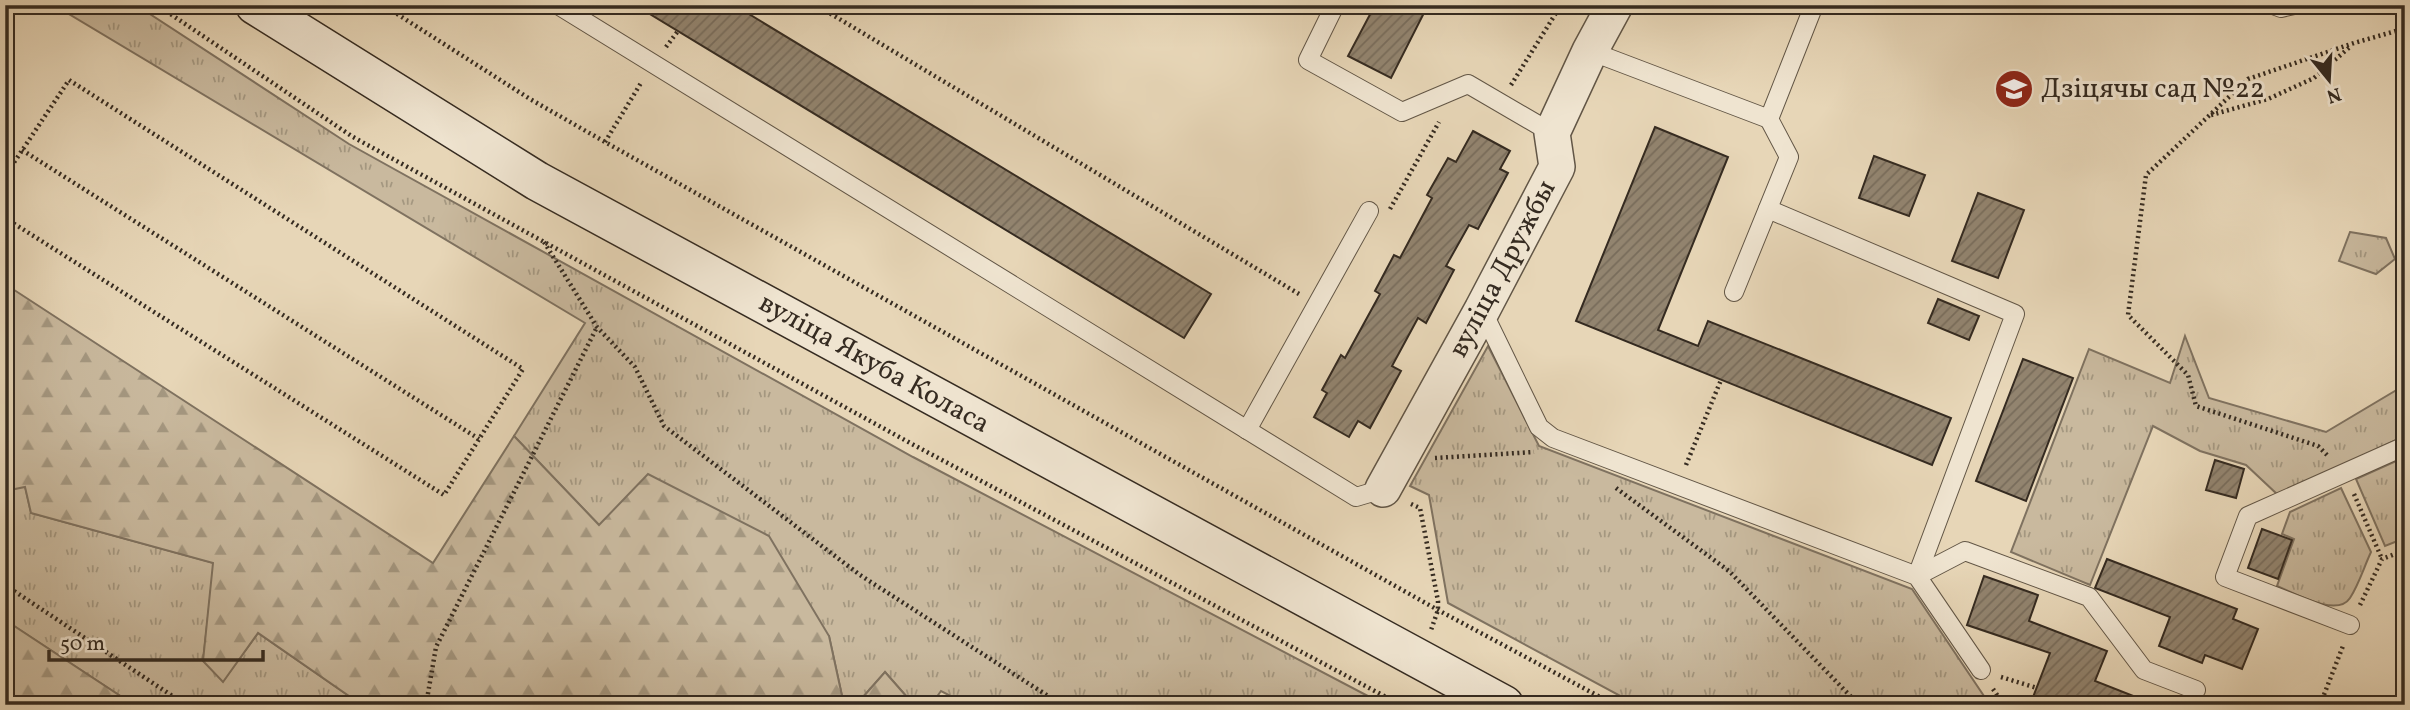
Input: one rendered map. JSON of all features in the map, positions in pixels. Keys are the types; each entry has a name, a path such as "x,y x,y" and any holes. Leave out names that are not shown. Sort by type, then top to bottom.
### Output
{"street":[{"name":"вуліца Якуба Коласа","path":"255,5 537,181 1504,705"},
{"path":"1552,133 1590,51 1615,5"},
{"name":"вуліца Дружбы","path":"1391,474 1557,167 1552,133"}],"lane":[{"path":"558,5 1356,497 1391,474"},
{"path":"1335,5 1308,60 1402,112 1468,84 1552,133"},
{"path":"1769,119 1814,5"},
{"path":"2273,5 2281,8 2294,5"},
{"path":"1590,51 1769,119 1789,157 1734,292"},
{"path":"1768,209 2015,314 1917,576"},
{"path":"1247,430 1317,305 1377,215"},
{"path":"1482,310 1539,427 1553,438 1917,576 1981,670"},
{"path":"2350,625 2225,577 2248,516 2347,478 2405,446"},
{"path":"1917,576 1965,551 2089,597 2144,670 2196,690"}],"path":[{"path":"157,5 353,137 925,451 1400,704"},
{"path":"383,5 530,99 605,142 1438,610 1615,705"},
{"path":"817,5 1317,305"},
{"path":"1501,101 1561,5"},
{"path":"2382,559 2347,478 2319,446 2196,406 2188,374 2129,315 2146,175 2248,79 2396,31 2405,24"},
{"path":"2209,116 2268,99 2314,78 2354,43"},
{"path":"605,142 645,77"},
{"path":"5,176 69,80 523,369 444,495 5,218"},
{"path":"1377,215 1446,110"},
{"path":"22,150 479,439"},
{"path":"544,241 597,327 635,367 664,426 860,575 1062,705"},
{"path":"426,705 436,647 597,327"},
{"path":"1678,485 1721,380"},
{"path":"1391,474 1538,452"},
{"path":"1611,484 1729,571 1859,705"},
{"path":"1420,508 1438,601"},
{"path":"5,585 186,705"},
{"path":"1981,670 2037,688"}],"green space":[{"path":"43,5 136,5 349,144 913,457 1385,705 968,705 941,691 931,705 914,705 885,672 856,705 844,705 829,636 599,525 514,436 585,323 62,10"},
{"path":"2350,232 2386,238 2395,259 2376,274 2339,261"},
{"path":"5,284 433,563 514,436 599,525 648,474 769,536 829,636 844,705 362,705 258,633 223,682 203,661 213,563 31,513 25,487 5,491"},
{"path":"2185,336 2209,398 2326,432 2405,385 2405,436 2278,495 2246,465 2200,451 2153,426 2090,585 2011,552 2089,349 2170,383"},
{"path":"1488,346 1539,446 1912,589 1990,705 1637,705 1448,603 1429,495 1410,486"},
{"path":"2405,457 2405,538 2385,546 2356,479"},
{"path":"25,486 31,513 214,563 203,661 223,681 258,633 362,705 134,705 5,620 5,491"},
{"path":"2341,488 2371,552 2350,598 2344,604 2336,606 2315,602 2277,586 2294,539 2282,534 2290,512"},
{"path":"5,620 134,705 5,705"},
{"path":"885,672 914,705 856,705"}],"building":[{"path":"635,5 734,5 1211,294 1184,338"},
{"path":"1375,5 1428,5 1391,78 1348,56"},
{"path":"1655,127 1728,157 1658,330 1698,346 1708,321 1951,418 1932,465 1576,321"},
{"path":"1473,131 1510,151 1500,169 1508,173 1478,229 1469,225 1446,266 1454,270 1426,323 1418,318 1392,366 1401,371 1370,428 1358,421 1349,437 1314,417 1327,393 1322,390 1341,355 1345,358 1380,294 1375,291 1394,255 1400,258 1432,198 1427,195 1448,158 1456,162"},
{"path":"1874,156 1925,175 1909,216 1859,198"},
{"path":"1978,193 2024,210 1998,278 1952,261"},
{"path":"1938,299 1979,316 1969,340 1928,323"},
{"path":"2023,359 2073,378 2026,501 1976,481"},
{"path":"2215,460 2244,469 2236,498 2206,490"},
{"path":"2262,529 2292,540 2278,579 2248,568"},
{"path":"2107,559 2237,609 2233,619 2258,629 2242,669 2205,655 2202,663 2159,646 2170,617 2095,588"},
{"path":"1984,576 2038,595 2029,621 2107,651 2095,681 2151,705 2030,705 2050,653 1967,625"}],"place":[{"name":"Дзіцячы сад №22","path":"2014,89"}]}
